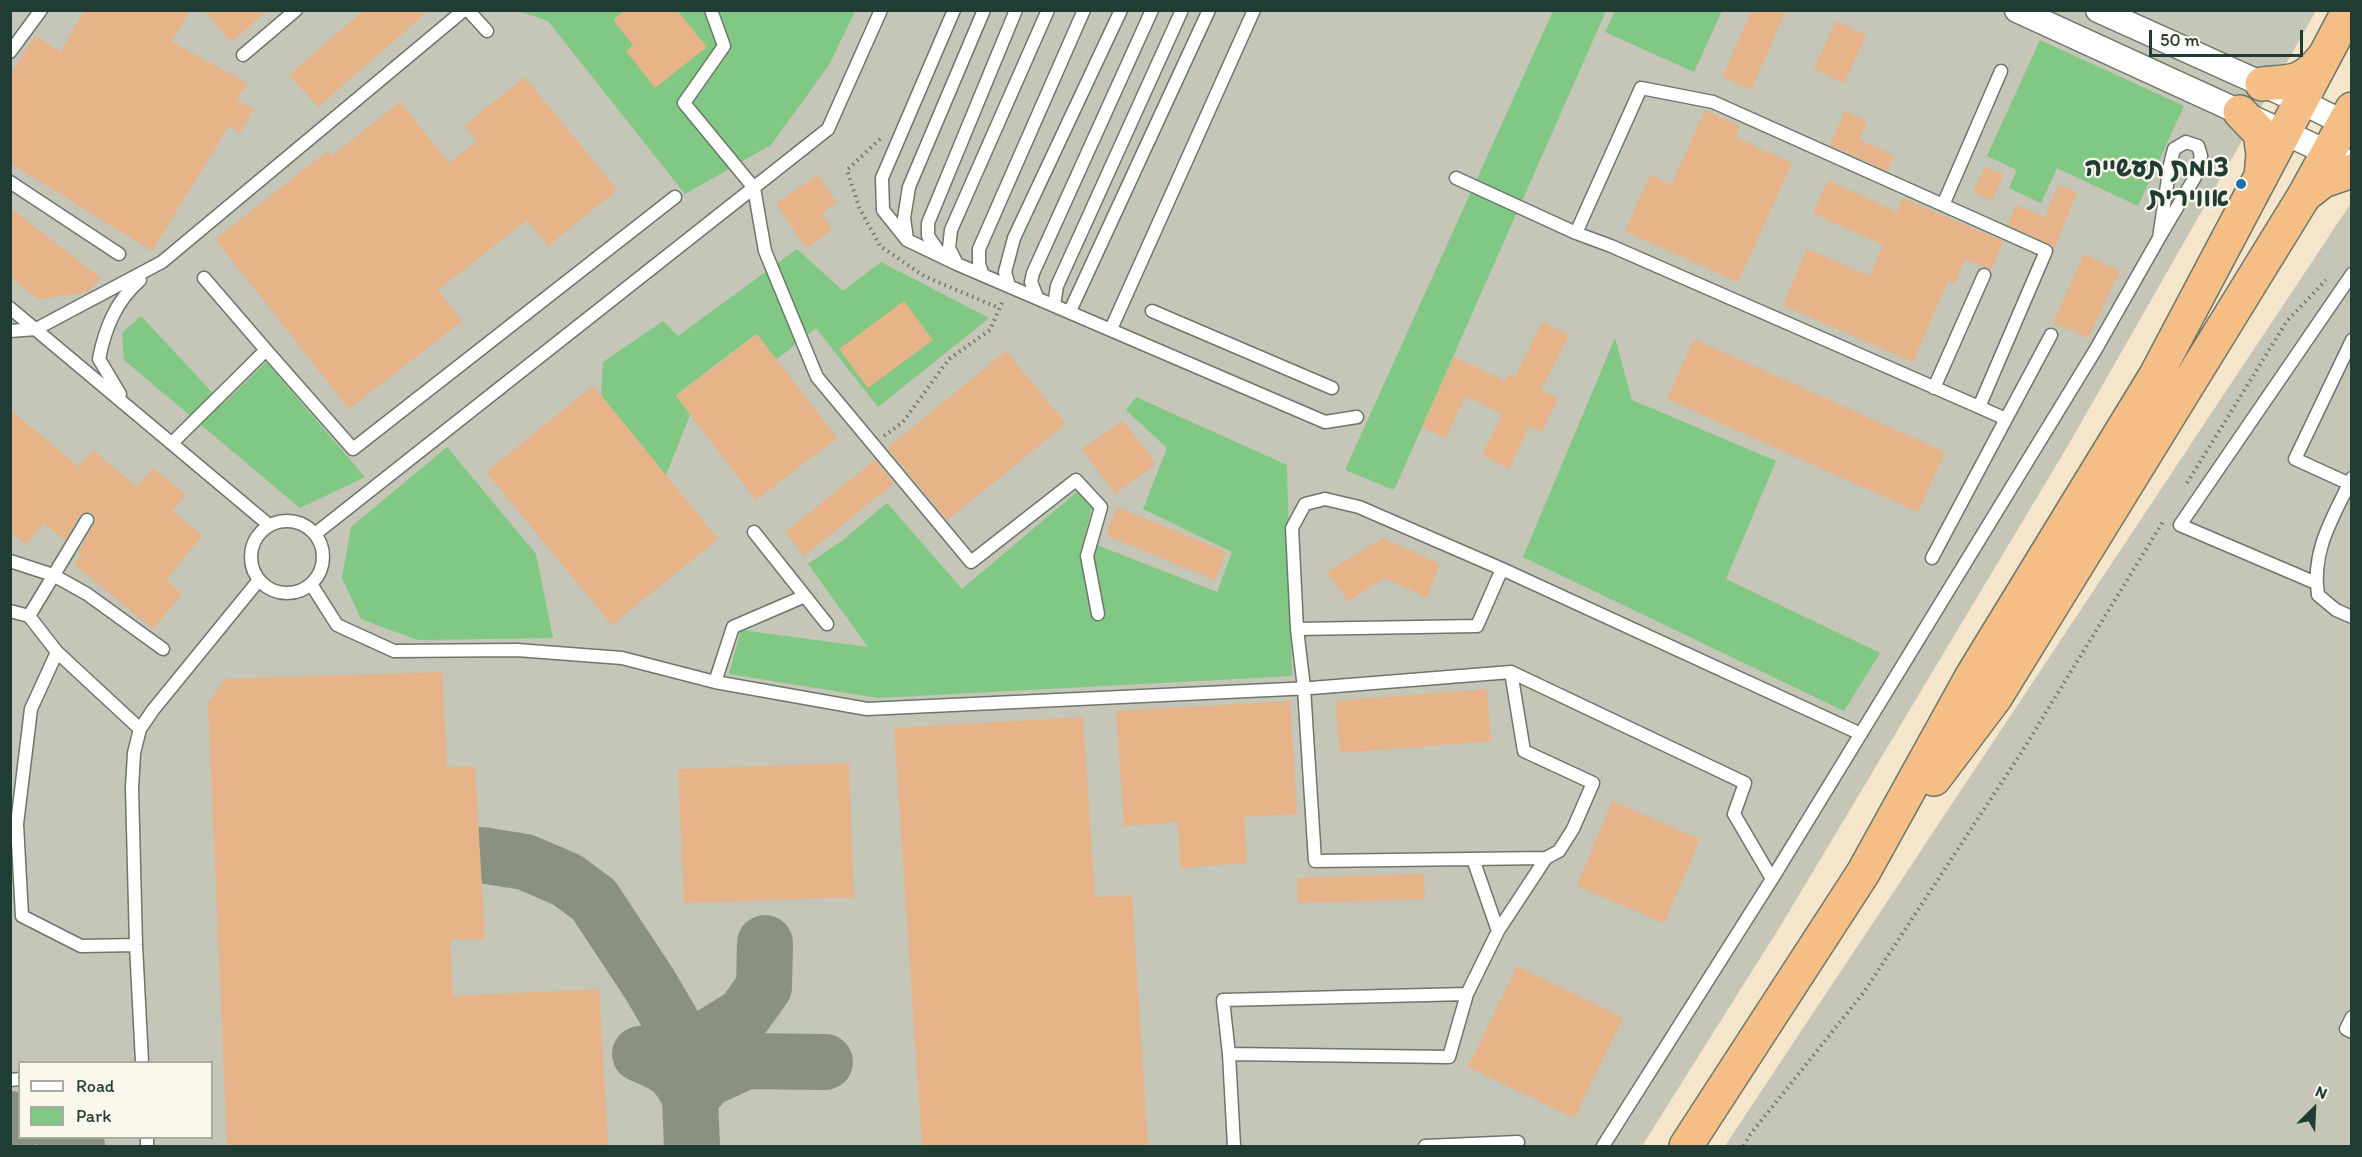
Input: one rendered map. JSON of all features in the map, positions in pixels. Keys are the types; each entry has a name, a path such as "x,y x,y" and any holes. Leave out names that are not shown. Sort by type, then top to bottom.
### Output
{"highway":[{"path":"1686,1146 1863,873 1972,676 2156,375 2286,133 2349,10"},
{"path":"2262,84 2291,81 2308,75 2329,50"},
{"path":"2240,112 2260,133 2263,154 2261,179"},
{"path":"1863,873 1995,698 2304,196 2344,163 2349,120"}],"street":[{"path":"2017,10 2286,133 2344,163"},
{"path":"2098,10 2302,102 2349,120"}],"lane":[{"path":"10,52 41,10"},
{"path":"243,55 296,10"},
{"path":"10,331 36,328 162,262 466,10 487,31"},
{"path":"711,10 724,46 684,103 754,188 765,251 817,377 971,562 1076,480 1101,507 1087,556 1098,614"},
{"path":"315,534 828,129 880,10"},
{"path":"954,10 882,178 883,210 908,240 957,264 1325,422 1357,417"},
{"path":"908,240 904,218 909,187 984,10"},
{"path":"941,256 928,236 928,223 1016,10"},
{"path":"957,264 949,248 951,230 1048,10"},
{"path":"983,275 979,264 979,249 1084,10"},
{"path":"1009,285 1005,272 1014,238 1121,10"},
{"path":"1037,297 1031,282 1033,273 1152,10"},
{"path":"1054,305 1057,286 1182,10"},
{"path":"1070,311 1209,10"},
{"path":"1111,329 1254,10"},
{"path":"1943,205 2001,71"},
{"path":"1576,233 1641,88 1713,102 2046,251 1978,407"},
{"path":"1603,1146 1772,879 2096,349 2195,177 2201,156 2198,146 2186,142 2174,149 2159,238"},
{"path":"1456,178 1576,233 2006,419"},
{"path":"10,182 120,254"},
{"path":"204,278 353,449 675,197"},
{"path":"129,407 99,360 102,343 125,293 154,267"},
{"path":"2316,584 2180,525 2352,274"},
{"path":"1934,388 1984,275"},
{"path":"10,308 269,525"},
{"path":"1152,311 1332,388"},
{"path":"1932,558 2051,335"},
{"path":"2352,340 2295,459 2351,482 2322,542 2315,575 2318,595 2336,610 2352,617"},
{"path":"172,443 266,350"},
{"path":"1511,672 1524,751 1593,783 1573,829 1559,851 1546,858 1315,861 1304,688 1297,629 1292,528 1305,504 1325,499 1359,507 1502,569 1861,734"},
{"path":"29,616 87,520"},
{"path":"281,521 294,522 306,526 315,534 322,547 323,560 320,573 311,584 299,591 285,593 271,589 260,580 254,571 251,551 254,540 269,525 281,521"},
{"path":"754,532 827,624"},
{"path":"10,561 53,575 87,594 163,649"},
{"path":"1297,629 1477,626 1502,569"},
{"path":"142,1061 136,945 132,788 134,753 140,729 153,710 260,580"},
{"path":"311,584 337,625 394,651 517,650 622,658 715,682 867,709 1304,688 1511,672 1745,783 1734,814 1772,879"},
{"path":"715,682 733,627 806,596"},
{"path":"10,611 29,616 57,652 140,729"},
{"path":"57,652 31,709 17,824 22,916 81,946 136,945"},
{"path":"1230,1054 1449,1057 1467,994 1498,931 1546,858"},
{"path":"1473,859 1498,931"},
{"path":"1234,1146 1230,1054 1223,1000 1467,994"},
{"path":"2352,1017 2346,1029 2352,1032"},
{"path":"1425,1146 1518,1142"}],"path":[{"path":"2183,489 2287,321 2327,280"},
{"path":"873,444 903,422 949,359 990,330 1009,285"},
{"path":"1744,1146 1749,1136 1864,992 2021,753 2164,519"}],"shaded area":[{"path":"10,11 2316,11 2070,442 1781,925 1642,1146 11,1146"},
{"path":"2351,203 2351,1146 1725,1146 1754,1102"}],"green space":[{"path":"1615,10 1722,11 1694,72 1605,32"},
{"path":"519,11 855,11 829,65 771,145 685,194 548,21"},
{"path":"1553,11 1606,11 1394,490 1345,470"},
{"path":"2040,40 2184,106 2138,206 2057,168 2041,203 2009,188 2017,170 1987,156"},
{"path":"797,249 843,291 881,262 989,318 878,407 816,328 776,360 756,334 676,395 690,415 666,475 601,395 603,362 663,321 678,336"},
{"path":"141,316 223,404 266,362 365,477 300,508 124,360 122,333"},
{"path":"1615,338 1632,400 1776,461 1726,579 1880,653 1844,711 1523,557"},
{"path":"1136,397 1287,465 1292,676 878,698 729,674 741,630 868,647 808,564 843,540 887,503 962,589 1078,491 1092,506 1084,540 1217,592 1232,552 1143,509 1167,448 1126,410"},
{"path":"447,447 536,554 553,638 417,640 361,619 342,578 351,527"}],"building":[{"path":"84,10 190,10 172,42 247,83 237,100 254,109 240,133 229,126 152,251 10,163 10,75 35,36 61,52"},
{"path":"203,10 267,10 232,42"},
{"path":"364,10 429,10 318,107 289,75"},
{"path":"625,10 677,10 707,47 655,88 626,51 633,45 613,20"},
{"path":"1752,10 1786,10 1751,90 1722,77"},
{"path":"1836,21 1866,35 1844,83 1814,69"},
{"path":"525,77 617,190 548,246 527,220 438,290 462,321 349,409 215,239 328,151 331,156 400,102 449,163 477,141 464,126"},
{"path":"1705,110 1740,126 1735,137 1792,163 1738,282 1625,231 1650,175 1671,185"},
{"path":"1845,111 1867,121 1859,140 1894,155 1887,171 1830,145"},
{"path":"1985,167 2004,175 1992,201 1973,192"},
{"path":"818,175 837,203 822,213 832,230 806,248 776,203"},
{"path":"1828,180 1897,212 1903,198 2003,241 1991,270 1965,259 1955,284 1948,281 1913,362 1783,305 1807,249 1870,276 1883,245 1813,213"},
{"path":"2058,185 2077,192 2055,247 2008,225 2016,205 2045,217"},
{"path":"10,208 101,278 88,292 38,299 10,277"},
{"path":"2084,254 2120,271 2088,338 2053,322"},
{"path":"904,301 933,340 868,388 839,349"},
{"path":"1542,322 1569,335 1541,390 1558,398 1542,432 1529,426 1509,469 1482,455 1502,414 1465,396 1446,438 1422,427 1454,357 1505,381 1508,374 1515,377"},
{"path":"757,334 837,438 756,500 676,396"},
{"path":"1694,339 1945,452 1918,512 1667,399"},
{"path":"1006,351 1066,424 947,520 887,448"},
{"path":"593,386 718,539 612,625 486,472"},
{"path":"10,410 79,467 93,450 137,487 153,468 186,495 172,511 202,535 166,581 182,594 153,629 74,564 82,555 78,552 94,524 92,513 87,512 80,515 65,541 44,523 26,544 10,532"},
{"path":"1123,420 1156,464 1115,494 1082,449"},
{"path":"875,460 894,483 804,556 785,532"},
{"path":"1117,507 1226,552 1215,580 1106,535"},
{"path":"1383,538 1440,564 1427,598 1385,578 1348,601 1327,572"},
{"path":"442,672 447,767 475,766 485,939 450,940 453,996 599,989 608,1146 227,1146 208,703 225,679"},
{"path":"1487,689 1491,741 1340,753 1335,701"},
{"path":"1290,701 1297,814 1244,817 1247,863 1180,868 1178,822 1124,826 1116,711"},
{"path":"1083,717 1095,897 1132,895 1148,1146 922,1146 894,728"},
{"path":"849,763 854,897 684,903 678,769"},
{"path":"1612,801 1700,839 1664,923 1577,886"},
{"path":"1424,874 1425,899 1298,903 1297,878"},
{"path":"1517,966 1623,1018 1574,1118 1468,1067"}],"taxiway":[{"path":"481,855 525,862 567,880 594,900 650,985 688,1050 692,1146"},
{"path":"688,1050 744,1015 764,987 765,943"},
{"path":"640,1054 671,1070 681,1081 690,1098"},
{"path":"690,1098 707,1079 746,1061 825,1062"},
{"path":"10,1119 18,1121"},
{"path":"66,1139 77,1146"}],"place":[{"name":"צומת תעשייה אווירית","path":"2241,184"}]}
